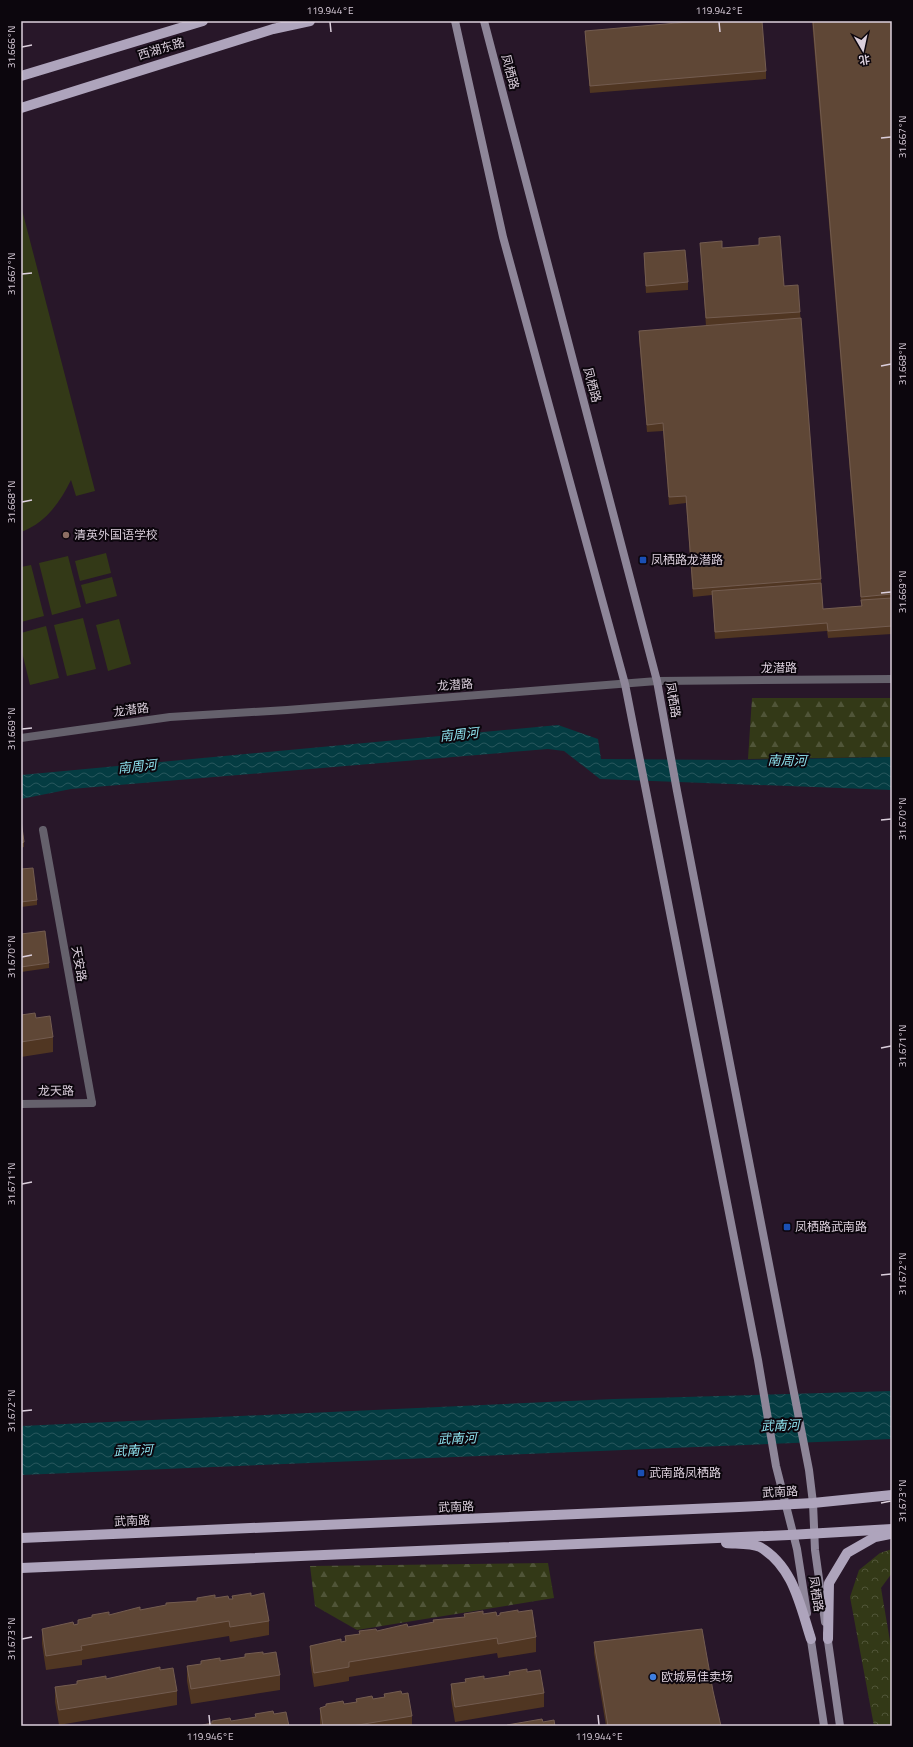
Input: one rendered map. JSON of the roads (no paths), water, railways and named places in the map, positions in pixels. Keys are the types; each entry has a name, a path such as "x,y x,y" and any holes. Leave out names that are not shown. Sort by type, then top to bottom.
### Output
{"main road":[{"name":"西湖东路","path":"21,76 203,21"},
{"name":"西湖东路","path":"21,108 42,100 266,31 310,21"},
{"path":"455,21 503,237 625,684"},
{"name":"凤栖路","path":"484,21 657,681 809,1470 813,1503 813,1533 840,1726"},
{"name":"凤栖路","path":"625,684 758,1360 760,1382 776,1466 793,1535 824,1726"},
{"name":"武南路","path":"21,1538 813,1503 892,1495"},
{"path":"21,1568 793,1535 892,1529"},
{"path":"828,1639 829,1583 847,1553 875,1537 892,1533"},
{"path":"690,1539 759,1546 783,1566 796,1591 810,1639"}],"street":[{"name":"龙潜路","path":"21,738 170,717 287,710 657,681 892,679"},
{"name":"天安路","path":"43,830 92,1103"},
{"name":"龙天路","path":"21,1104 92,1103"}],"water":[{"name":"南周河","path":"558,725 598,739 601,759 732,760 892,757 892,790 600,779 564,751 548,749 71,789 21,799 21,775"},
{"name":"武南河","path":"892,1391 892,1439 21,1475 21,1426 614,1399"}],"place":[{"name":"清英外国语学校","path":"66,535"},
{"name":"凤栖路龙潜路","path":"643,560"},
{"name":"凤栖路武南路","path":"787,1227"},
{"name":"武南路凤栖路","path":"641,1473"},
{"name":"欧城易佳卖场","path":"653,1677"}]}
